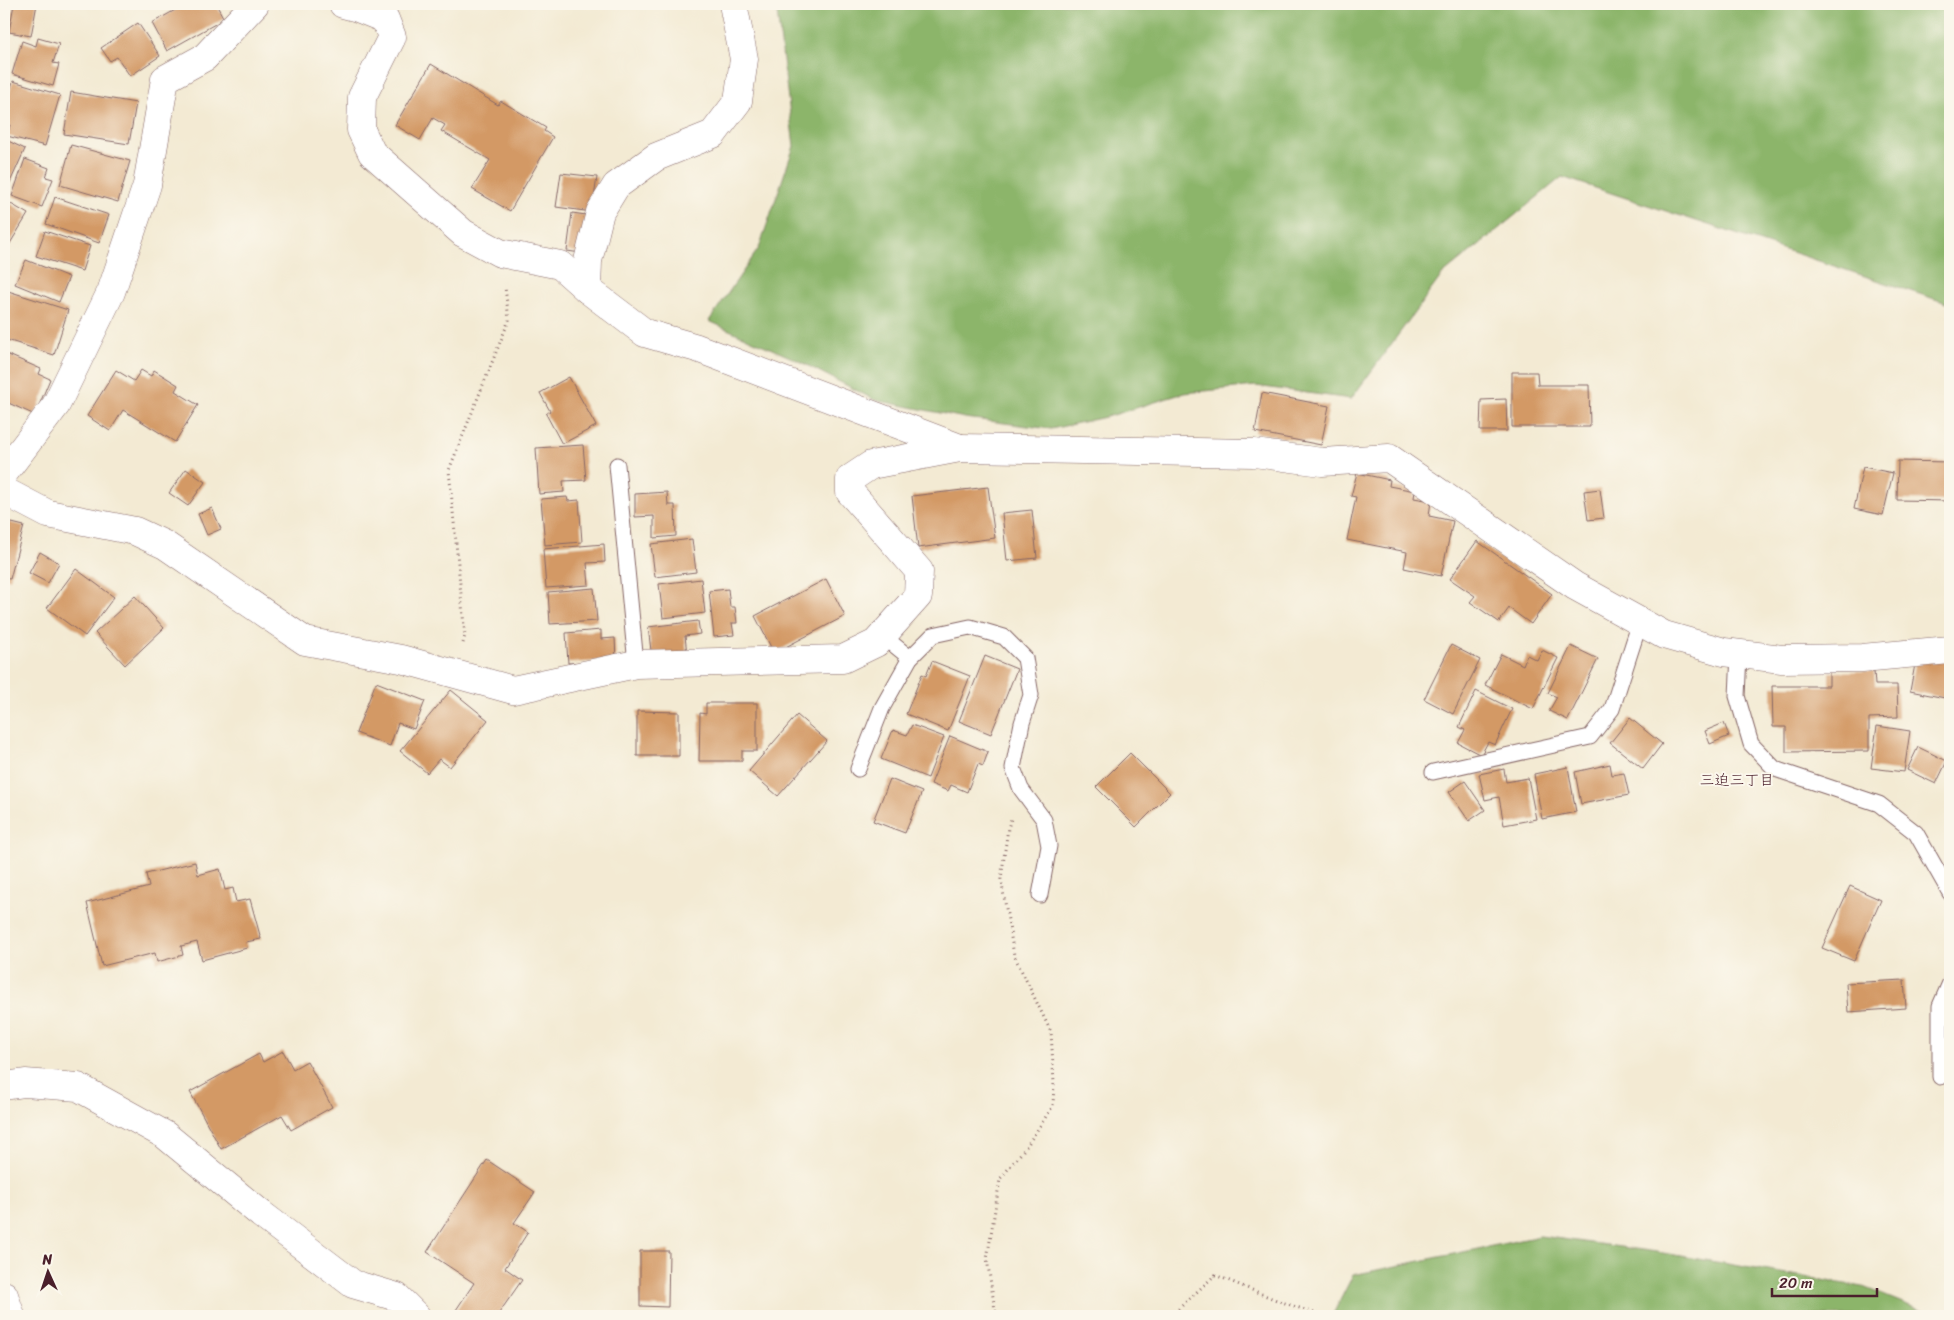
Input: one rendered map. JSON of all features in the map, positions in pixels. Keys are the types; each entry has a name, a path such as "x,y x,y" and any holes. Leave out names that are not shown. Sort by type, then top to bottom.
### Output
{"street":[{"path":"4,474 56,405 111,292 147,185 165,79 205,57 255,4"},
{"path":"343,4 385,19 392,37 362,97 361,130 372,153 463,233 500,253 560,265 587,289 645,333 697,348 960,448"},
{"path":"587,289 588,261 600,212 616,186 656,157 713,134 738,101 744,59 733,4"},
{"path":"4,491 48,514 135,531 165,545 304,641 401,660 513,690 636,664 843,659 876,643 918,596 919,571 850,492 850,479 871,465 960,448 1254,453 1322,462 1389,458 1575,586 1664,635 1724,652 1782,659 1862,658 1950,650"},
{"path":"4,1086 25,1083 78,1087 165,1135 261,1214 353,1284 397,1297 416,1316"},
{"path":"4,1295 11,1316"}],"lane":[{"path":"617,465 636,664"},
{"path":"1433,772 1590,737 1612,709 1640,622"},
{"path":"858,769 882,708 910,658 933,635 970,627 1004,637 1025,658 1031,695 1022,723 1013,768 1021,790 1044,820 1049,846 1040,895"},
{"path":"883,636 910,658"},
{"path":"1739,654 1737,696 1751,744 1775,769 1879,804 1916,833 1950,893"},
{"path":"1940,1077 1940,1006 1950,983"}],"path":[{"path":"455,675 465,636 449,470 509,320 500,253"},
{"path":"996,1316 987,1259 1000,1179 1026,1147 1053,1106 1054,1083 1051,1032 1014,955 1001,879 1008,828 1021,790"},
{"path":"1171,1316 1215,1275 1279,1301 1323,1316"}],"green space":[{"path":"776,4 1950,4 1950,304 1562,177 1442,275 1351,399 1256,386 1184,393 1110,416 1051,429 965,418 875,400 799,361 709,321 759,248 794,146"},
{"path":"1540,1236 1657,1252 1863,1287 1935,1316 1332,1316 1353,1275"}],"building":[{"path":"14,4 37,4 31,36 9,32"},
{"path":"186,4 216,4 224,19 167,51 152,23"},
{"path":"138,23 160,56 130,76 117,57 110,61 101,48"},
{"path":"38,38 59,44 53,63 59,64 53,86 12,74 22,41 36,46"},
{"path":"431,64 498,105 501,101 546,128 544,131 553,137 510,211 472,189 490,160 441,131 445,125 433,118 420,140 395,125"},
{"path":"13,81 60,95 45,146 7,136 10,125 4,124 4,110"},
{"path":"71,92 136,103 129,144 64,134"},
{"path":"4,139 25,149 7,189 4,187"},
{"path":"71,145 130,161 118,202 60,185"},
{"path":"25,159 49,168 46,177 53,179 42,207 12,196"},
{"path":"561,173 597,177 592,212 556,207"},
{"path":"55,197 109,215 99,243 46,224"},
{"path":"6,201 28,214 6,250 4,249 4,204"},
{"path":"572,213 586,215 581,253 567,251"},
{"path":"45,231 90,246 82,271 36,256"},
{"path":"4,255 9,258 4,268"},
{"path":"26,260 69,277 59,302 15,284"},
{"path":"5,290 68,310 54,355 4,339"},
{"path":"4,353 41,369 39,374 50,379 35,415 4,401"},
{"path":"116,370 134,381 141,370 151,376 154,370 178,385 175,391 198,405 175,442 123,410 110,431 87,416"},
{"path":"1512,372 1537,372 1538,385 1589,385 1590,427 1512,427"},
{"path":"569,377 596,426 562,444 546,414 550,411 540,393"},
{"path":"1262,393 1329,406 1321,445 1255,432"},
{"path":"1506,399 1507,431 1480,431 1481,400"},
{"path":"583,445 586,480 563,481 564,492 539,494 536,448"},
{"path":"1898,461 1950,462 1950,501 1897,500"},
{"path":"1863,467 1893,473 1883,515 1854,509"},
{"path":"186,469 205,482 188,506 169,493"},
{"path":"1357,473 1390,480 1389,486 1415,491 1414,498 1431,501 1429,516 1453,521 1441,576 1404,568 1407,552 1347,540 1356,497 1351,496"},
{"path":"988,487 995,538 918,548 912,496"},
{"path":"1600,489 1604,518 1588,520 1584,491"},
{"path":"667,492 668,505 675,505 676,536 654,538 654,516 635,517 635,494"},
{"path":"567,497 568,501 579,500 582,542 545,545 541,499"},
{"path":"212,508 221,529 207,535 198,514"},
{"path":"1032,510 1037,558 1007,561 1002,513"},
{"path":"4,521 24,526 10,579 4,578"},
{"path":"692,539 696,572 655,577 651,544"},
{"path":"1477,541 1552,594 1531,624 1509,608 1499,622 1470,602 1475,596 1450,579"},
{"path":"604,544 605,562 587,563 589,585 546,588 543,549"},
{"path":"40,552 59,563 48,583 29,573"},
{"path":"76,569 114,597 85,636 47,608"},
{"path":"701,579 705,613 663,618 659,584"},
{"path":"826,579 845,616 774,653 755,616"},
{"path":"594,588 597,621 550,624 548,592"},
{"path":"728,589 730,607 735,607 737,623 732,623 734,635 714,637 709,591"},
{"path":"135,596 164,628 125,665 95,633"},
{"path":"698,621 700,634 685,636 687,654 652,658 648,627"},
{"path":"601,630 601,639 615,638 616,660 568,663 566,633"},
{"path":"1451,645 1480,660 1453,714 1424,699"},
{"path":"1571,646 1598,659 1568,720 1549,711 1557,697 1548,693"},
{"path":"1542,650 1558,658 1533,709 1485,685 1501,654 1523,665 1527,655 1537,660"},
{"path":"985,656 1017,669 991,734 959,721"},
{"path":"1950,658 1950,699 1910,691 1916,659"},
{"path":"932,661 970,676 948,731 906,714 922,674 926,676"},
{"path":"1874,671 1875,685 1897,685 1898,717 1869,718 1869,751 1786,752 1786,727 1773,727 1772,686 1829,686 1829,672"},
{"path":"376,682 425,701 414,729 398,723 390,746 356,733"},
{"path":"451,690 488,720 450,767 439,759 427,773 400,751"},
{"path":"1476,691 1512,709 1495,745 1488,742 1481,755 1458,743 1465,730 1459,727"},
{"path":"706,703 757,703 757,751 742,751 742,761 699,761 700,713 706,714"},
{"path":"637,711 679,712 679,756 637,756"},
{"path":"797,715 827,741 778,796 749,771"},
{"path":"1630,718 1662,744 1643,769 1610,743"},
{"path":"1724,723 1729,736 1710,744 1705,731"},
{"path":"912,725 944,737 928,778 881,759 893,730 907,735"},
{"path":"1877,726 1910,731 1904,772 1871,768"},
{"path":"950,736 988,752 983,766 978,764 967,792 951,785 948,791 931,784"},
{"path":"1918,747 1947,761 1936,784 1907,770"},
{"path":"1130,753 1170,793 1136,827 1096,787"},
{"path":"1610,764 1612,775 1624,773 1629,795 1581,804 1575,772"},
{"path":"1568,767 1576,812 1542,819 1534,774"},
{"path":"1504,769 1506,782 1528,778 1536,819 1504,825 1499,797 1485,800 1479,774"},
{"path":"890,779 922,792 905,833 873,821"},
{"path":"1465,781 1485,810 1469,821 1449,792"},
{"path":"195,862 198,875 220,869 225,890 233,888 236,902 250,899 261,939 246,942 247,948 202,960 197,942 181,946 183,955 157,962 155,953 102,966 87,903 149,887 146,874"},
{"path":"1850,886 1881,900 1854,961 1822,948"},
{"path":"1904,980 1906,1008 1848,1012 1846,983"},
{"path":"283,1051 293,1069 307,1061 332,1107 291,1130 282,1115 221,1149 190,1092 259,1054 263,1062"},
{"path":"487,1160 535,1192 514,1223 528,1232 505,1268 522,1280 497,1316 452,1316 474,1283 427,1252"},
{"path":"640,1251 669,1251 668,1307 640,1306"}],"district":[{"name":"三迫三丁目","path":"1737,780"}]}
